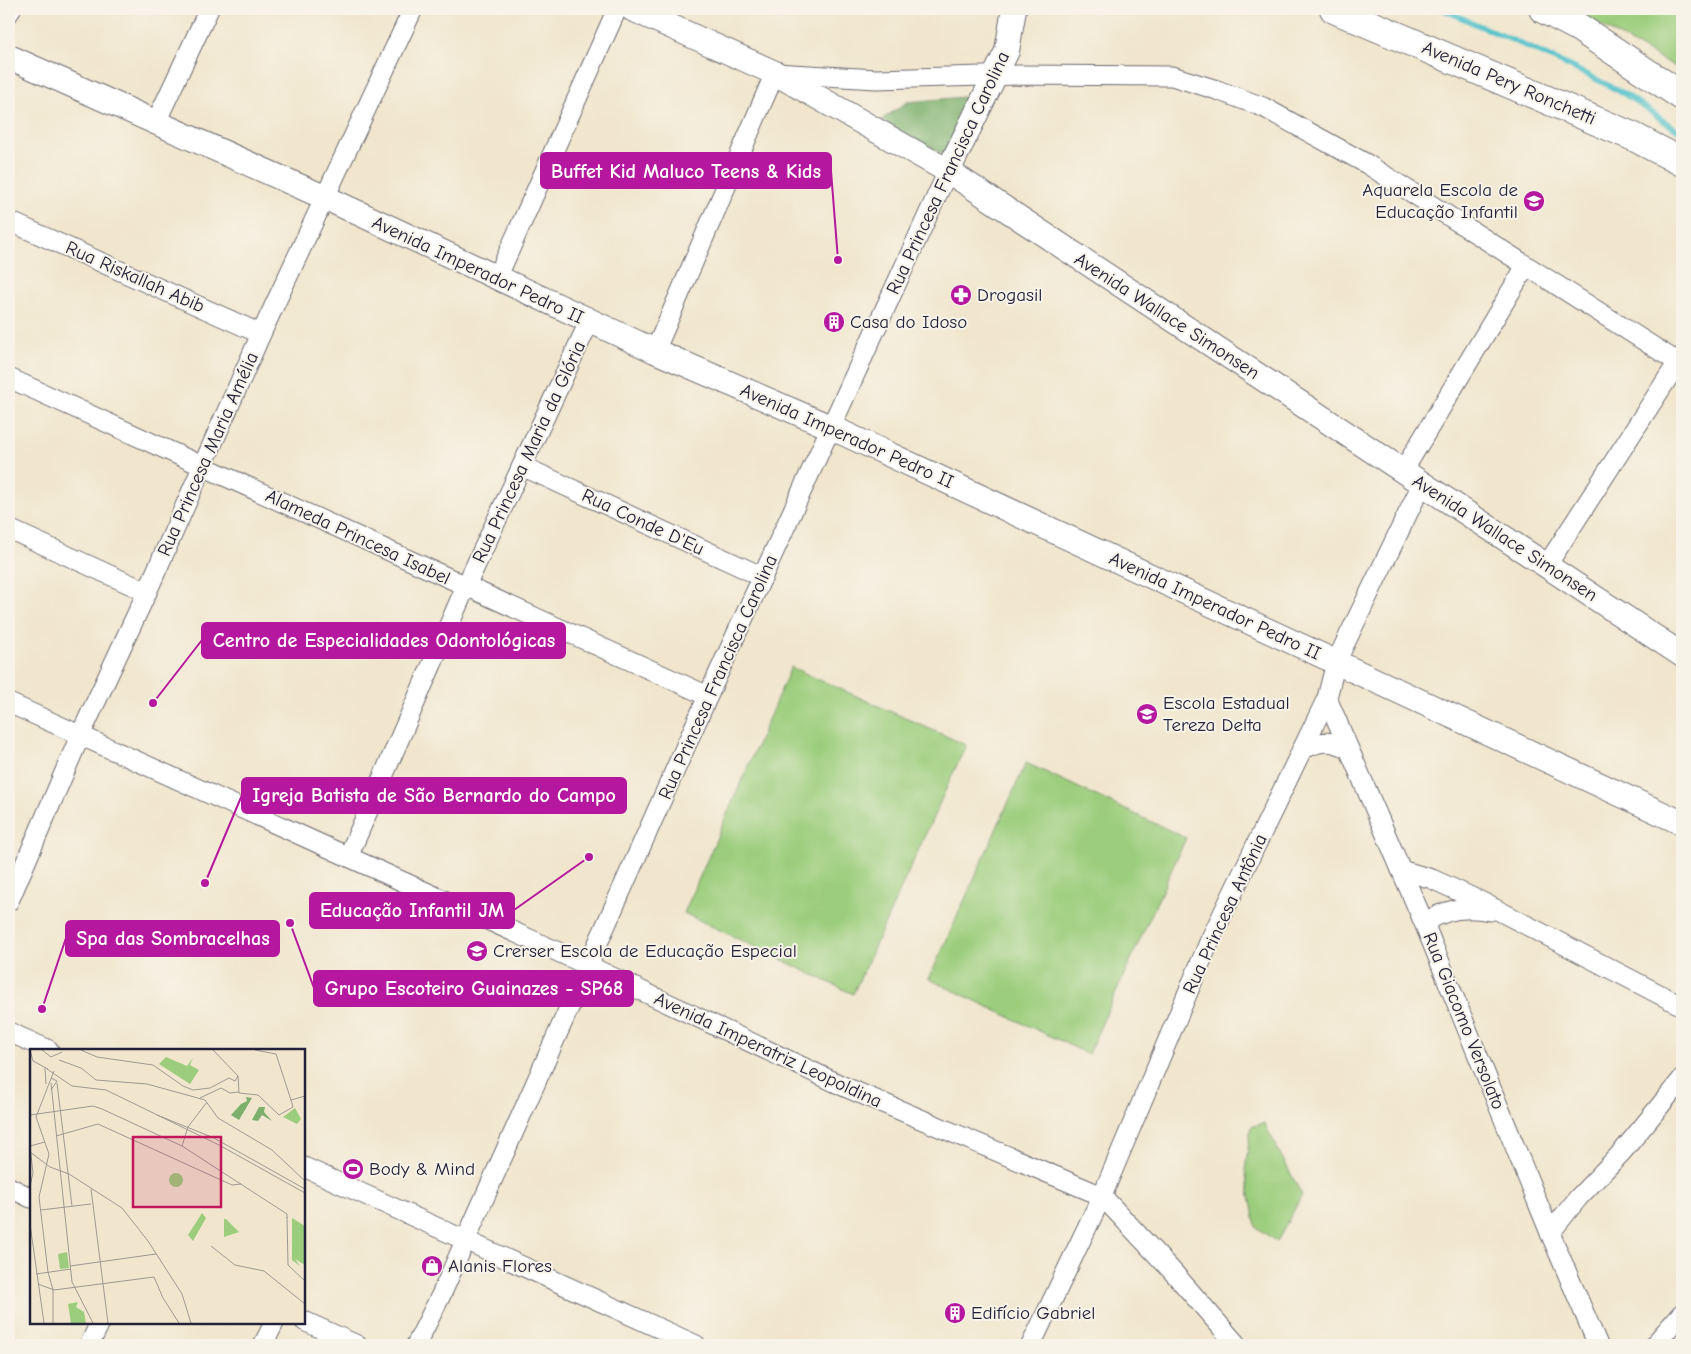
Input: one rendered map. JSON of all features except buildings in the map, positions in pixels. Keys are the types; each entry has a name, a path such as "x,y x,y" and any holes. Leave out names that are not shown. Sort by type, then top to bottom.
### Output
{"main road":[{"name":"Avenida Pery Ronchetti","path":"1334,9 1634,137 1682,162"},
{"path":"1542,9 1578,27 1682,96"}],"street":[{"path":"9,13 11,9"},
{"path":"156,122 209,9"},
{"name":"Rua Princesa Maria Amélia","path":"9,901 80,736 147,592 193,484 203,466 261,334 326,198 412,9"},
{"path":"497,278 617,9"},
{"name":"Avenida Wallace Simonsen","path":"632,9 775,73 948,171 1682,655"},
{"name":"Rua Princesa Francisca Carolina","path":"416,1345 589,966 708,696 830,427 948,171 997,75 1007,51 1014,9"},
{"name":"Avenida Imperador Pedro II","path":"9,57 326,198 589,322 830,427 1682,823"},
{"path":"655,351 775,73 876,79 997,75 1172,76 1263,107 1367,164 1681,362 1547,565"},
{"name":"Rua Riskallah Abib","path":"9,221 261,334"},
{"path":"1403,471 1526,266"},
{"name":"Rua Princesa Maria da Glória","path":"348,857 466,586 589,322"},
{"name":"Alameda Princesa Isabel","path":"9,378 708,696"},
{"name":"Rua Conde D'Eu","path":"522,466 763,577"},
{"name":"Rua Princesa Antônia","path":"1031,1345 1102,1196 1210,940 1327,698 1336,662 1422,484"},
{"path":"9,529 147,592"},
{"name":"Rua Giacomo Versolato","path":"1327,698 1424,923 1550,1233 1598,1345"},
{"name":"Avenida Imperatriz Leopoldina","path":"9,703 589,966 845,1087 1102,1196 1173,1272 1237,1345"},
{"path":"1300,751 1319,742 1329,741 1347,748"},
{"path":"1401,870 1432,879 1510,916 1682,1006"},
{"path":"1424,923 1448,911 1462,908 1510,916"},
{"path":"9,1032 47,1049"},
{"path":"1550,1233 1578,1198 1622,1152 1682,1079"},
{"path":"305,1167 696,1345"},
{"path":"9,1187 30,1198"},
{"path":"1654,1345 1682,1313"},
{"path":"305,1321 357,1345"},
{"path":"88,1345 99,1324"},
{"path":"263,1345 274,1324"}],"green space":[{"path":"1570,9 1682,9 1682,72 1674,66"},
{"path":"974,96 944,155 881,120 907,102"},
{"path":"791,667 966,745 853,994 684,913"},
{"path":"1026,763 1186,838 1088,1054 929,979"},
{"path":"1264,1123 1302,1195 1277,1242 1256,1227 1245,1170 1251,1127"}],"waterway":[{"path":"1442,9 1597,80 1627,96 1682,133"}],"place":[{"name":"Aquarela Escola de Educação Infantil","path":"1534,201"},
{"name":"Buffet Kid Maluco Teens & Kids","path":"838,260"},
{"name":"Drogasil","path":"961,295"},
{"name":"Casa do Idoso","path":"834,322"},
{"name":"Centro de Especialidades Odontológicas","path":"153,703"},
{"name":"Escola Estadual Tereza Delta","path":"1147,714"},
{"name":"Educação Infantil JM","path":"589,857"},
{"name":"Igreja Batista de São Bernardo do Campo","path":"205,883"},
{"name":"Grupo Escoteiro Guainazes - SP68","path":"290,923"},
{"name":"Crerser Escola de Educação Especial","path":"477,951"},
{"name":"Spa das Sombracelhas","path":"42,1009"},
{"name":"Body & Mind","path":"353,1169"},
{"name":"Alanis Flores","path":"432,1266"},
{"name":"Edifício Gabriel","path":"955,1313"}]}
